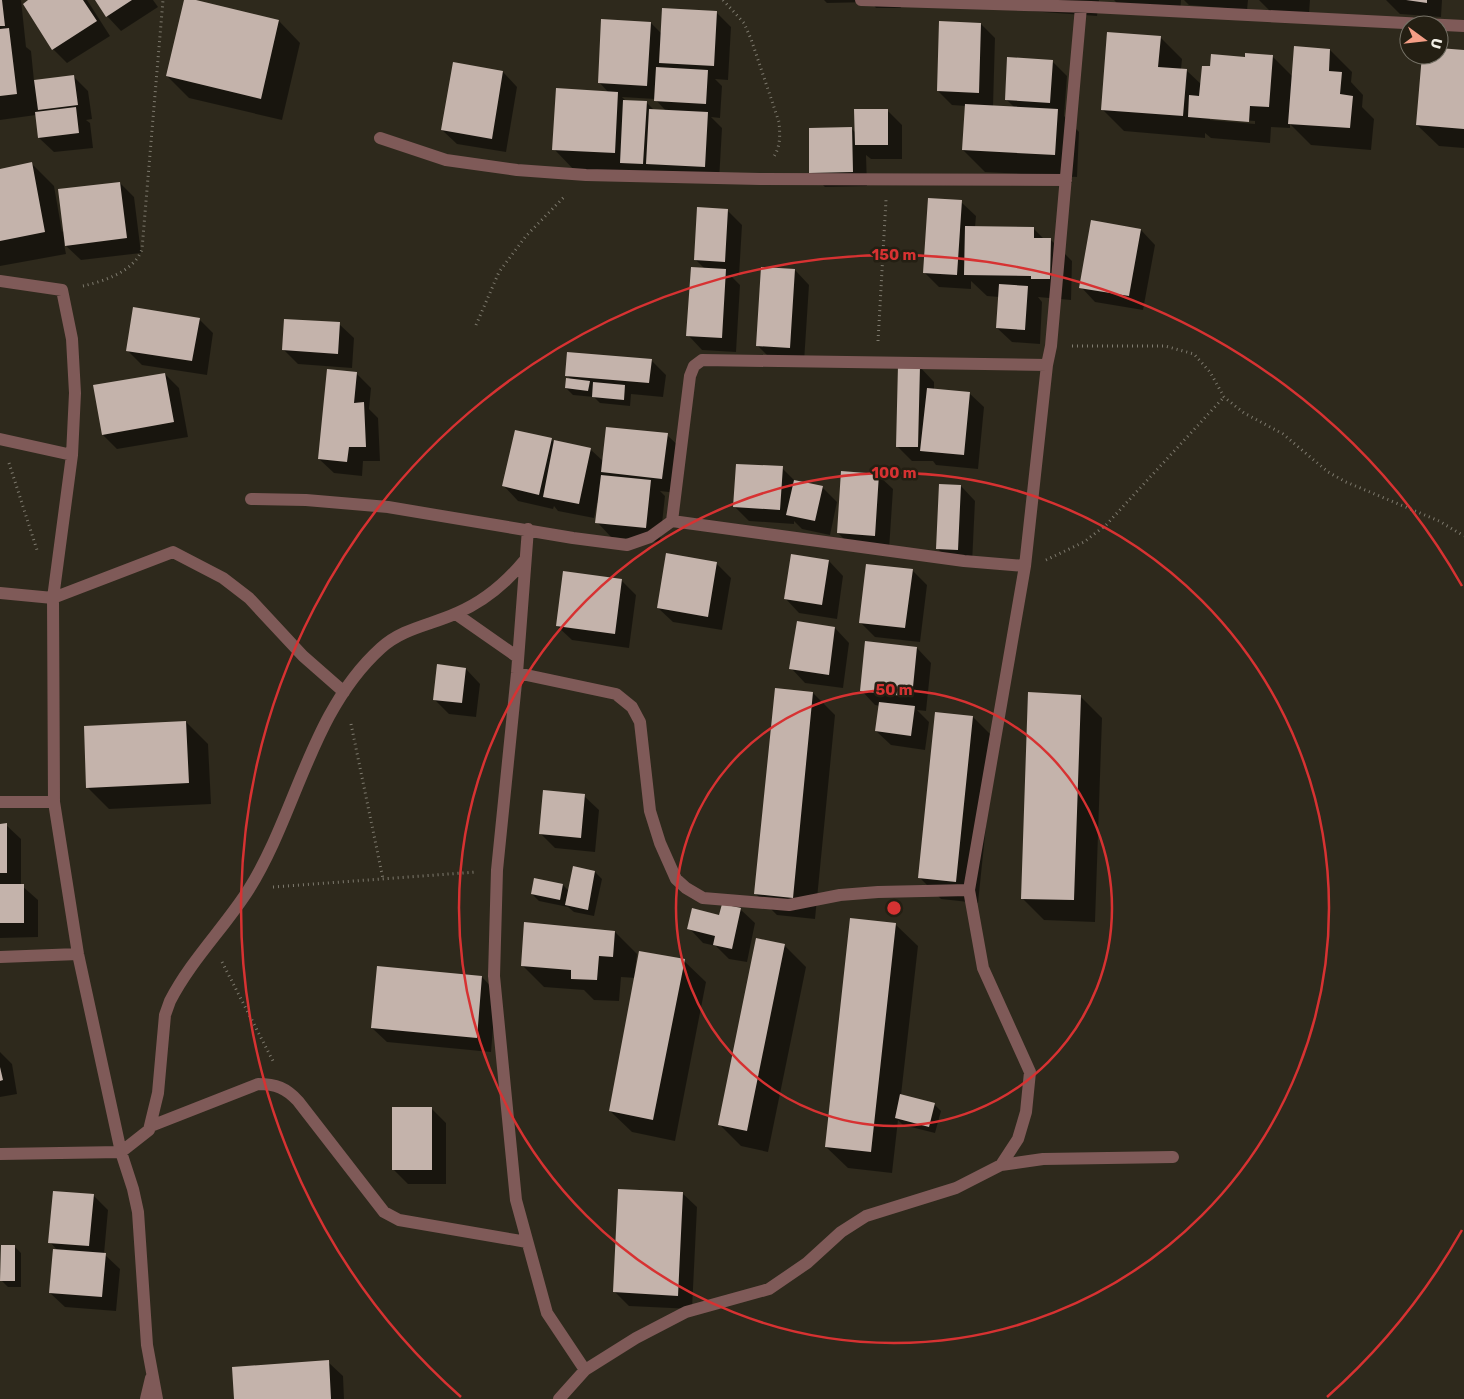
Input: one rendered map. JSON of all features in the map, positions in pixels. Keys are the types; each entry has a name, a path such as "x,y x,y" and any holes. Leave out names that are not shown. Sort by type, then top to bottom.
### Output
{"street":[{"path":"862,0 1088,5 1464,26"},
{"path":"1001,1165 1018,1140 1026,1112 1030,1072 982,968 969,890 1025,566 1047,365 1051,346 1066,180 1088,5"},
{"path":"380,138 446,160 516,170 586,175 760,179 1066,180"},
{"path":"0,281 62,290 74,363 72,455 53,598 54,802 78,954 121,1152 138,1212 147,1345 157,1399"},
{"path":"672,521 685,407 694,366 702,360 1047,365"},
{"path":"1,439 72,455"},
{"path":"251,499 306,500 388,506 573,538 627,545 650,537 672,521 964,561 1025,566"},
{"path":"528,529 516,656 517,673 497,870 494,976 516,1200 548,1313 585,1370"},
{"path":"0,593 53,598 109,574 173,552 224,578 250,598 303,656 344,692"},
{"path":"151,1126 158,1093 165,1015 176,990 249,889 267,855 317,742 344,692 366,664 394,638 421,625 456,614 494,592 524,560"},
{"path":"456,614 516,656"},
{"path":"517,673 616,694 632,707 640,722 650,811 660,843 676,879 686,888 703,898 789,905 840,895 878,892 969,890"},
{"path":"0,802 54,802"},
{"path":"0,957 78,954"},
{"path":"0,1154 121,1152 151,1126 258,1084 273,1084 287,1090 384,1212 399,1220 527,1242"},
{"path":"560,1399 585,1370 636,1338 686,1312 769,1289 808,1263 841,1232 866,1216 956,1188 1001,1165 1043,1159 1173,1157"},
{"path":"146,1399 152,1376"}],"path":[{"path":"62,290 108,280 138,258 142,249 163,0"},
{"path":"723,0 744,23 779,122 778,152 760,179"},
{"path":"476,325 490,288 512,254 526,236 586,175"},
{"path":"877,363 887,180"},
{"path":"1051,346 1164,346 1194,354 1210,372 1224,397 1244,413 1283,434 1328,472 1346,482 1439,521 1464,536"},
{"path":"1025,566 1066,552 1106,525 1224,397"},
{"path":"1,439 38,551"},
{"path":"344,692 383,879"},
{"path":"249,889 497,870"},
{"path":"211,941 287,1090"}],"building":[{"path":"0,0 2,0 5,26 0,26"},
{"path":"28,0 83,0 97,21 52,50 23,4"},
{"path":"95,0 132,0 106,17"},
{"path":"184,0 196,0 279,20 261,99 166,76"},
{"path":"1406,0 1427,0 1427,3"},
{"path":"662,8 717,11 714,66 659,63"},
{"path":"601,19 651,22 647,86 598,83"},
{"path":"939,21 981,23 979,93 937,91"},
{"path":"9,28 17,94 0,96 0,29"},
{"path":"1107,32 1161,36 1158,67 1187,69 1183,116 1101,110"},
{"path":"1294,46 1330,49 1329,71 1342,72 1340,94 1353,96 1350,128 1288,124"},
{"path":"1449,49 1464,50 1464,129 1416,125 1421,65 1449,65"},
{"path":"1245,53 1273,55 1269,107 1250,106 1249,122 1188,117 1189,95 1199,96 1202,66 1210,66 1211,54 1245,57"},
{"path":"1007,57 1053,60 1050,103 1005,100"},
{"path":"453,62 503,71 492,139 441,130"},
{"path":"656,67 708,70 706,104 654,101"},
{"path":"74,75 78,105 38,110 34,80"},
{"path":"556,88 618,92 615,153 552,150"},
{"path":"623,100 647,101 643,164 620,163"},
{"path":"965,104 1058,109 1055,155 962,150"},
{"path":"76,107 79,133 38,138 35,112"},
{"path":"649,109 708,112 705,167 646,164"},
{"path":"854,109 888,109 888,145 855,145"},
{"path":"852,127 853,172 809,173 809,128"},
{"path":"32,162 45,232 0,241 0,169"},
{"path":"120,182 127,238 65,246 58,189"},
{"path":"928,198 962,200 957,275 923,273"},
{"path":"697,207 728,209 725,262 694,260"},
{"path":"1091,220 1141,229 1129,296 1079,288"},
{"path":"965,226 1034,227 1034,238 1051,238 1050,279 1031,279 1031,276 964,275"},
{"path":"691,267 726,269 722,338 686,336"},
{"path":"761,267 795,269 790,348 756,346"},
{"path":"999,284 1028,286 1025,330 996,328"},
{"path":"133,307 200,318 192,361 126,351"},
{"path":"284,319 340,322 338,354 282,350"},
{"path":"567,352 652,359 649,383 565,376"},
{"path":"898,365 920,366 918,447 896,447"},
{"path":"327,369 357,372 354,403 364,402 366,447 349,447 347,462 318,459"},
{"path":"165,373 174,422 102,435 93,385"},
{"path":"566,378 590,381 588,391 565,388"},
{"path":"593,382 625,385 624,400 592,397"},
{"path":"927,388 970,392 964,455 920,451"},
{"path":"606,427 668,433 662,479 601,472"},
{"path":"515,430 552,438 539,495 502,486"},
{"path":"554,440 591,448 579,504 543,497"},
{"path":"736,464 783,466 780,510 733,507"},
{"path":"841,471 879,474 875,536 837,533"},
{"path":"601,475 651,480 646,528 595,523"},
{"path":"794,480 823,486 815,521 786,515"},
{"path":"939,484 961,485 958,550 936,549"},
{"path":"666,553 717,562 708,617 657,608"},
{"path":"791,554 829,560 822,605 784,599"},
{"path":"866,564 913,569 905,628 859,623"},
{"path":"563,571 622,579 615,634 556,626"},
{"path":"797,621 835,627 829,675 789,669"},
{"path":"865,641 917,647 912,697 860,691"},
{"path":"437,664 466,668 462,703 433,700"},
{"path":"775,688 813,692 793,898 754,894"},
{"path":"1028,692 1081,695 1074,900 1021,899"},
{"path":"879,702 915,706 911,736 875,731"},
{"path":"935,712 973,716 956,882 918,878"},
{"path":"186,721 189,783 86,788 84,726"},
{"path":"543,790 585,794 581,838 539,834"},
{"path":"7,823 7,873 0,873 0,824"},
{"path":"573,866 595,871 588,910 565,905"},
{"path":"534,878 563,884 560,900 531,894"},
{"path":"0,884 24,884 24,923 0,923"},
{"path":"722,904 741,908 732,949 713,945 715,936 687,929 692,908 719,915"},
{"path":"850,918 896,923 871,1152 825,1147"},
{"path":"524,922 615,931 613,957 599,956 597,980 571,979 571,970 521,966"},
{"path":"756,938 785,944 747,1131 718,1125"},
{"path":"639,951 685,959 653,1120 609,1111"},
{"path":"377,966 482,976 477,1038 371,1028"},
{"path":"0,1067 3,1080 0,1081"},
{"path":"900,1094 935,1103 929,1127 895,1118"},
{"path":"392,1107 432,1107 432,1170 392,1170"},
{"path":"618,1189 683,1192 678,1296 613,1292"},
{"path":"53,1191 94,1194 89,1246 48,1243"},
{"path":"1,1245 15,1245 15,1281 0,1281"},
{"path":"53,1249 106,1253 102,1297 49,1293"},
{"path":"329,1360 331,1399 234,1399 232,1367"}]}
